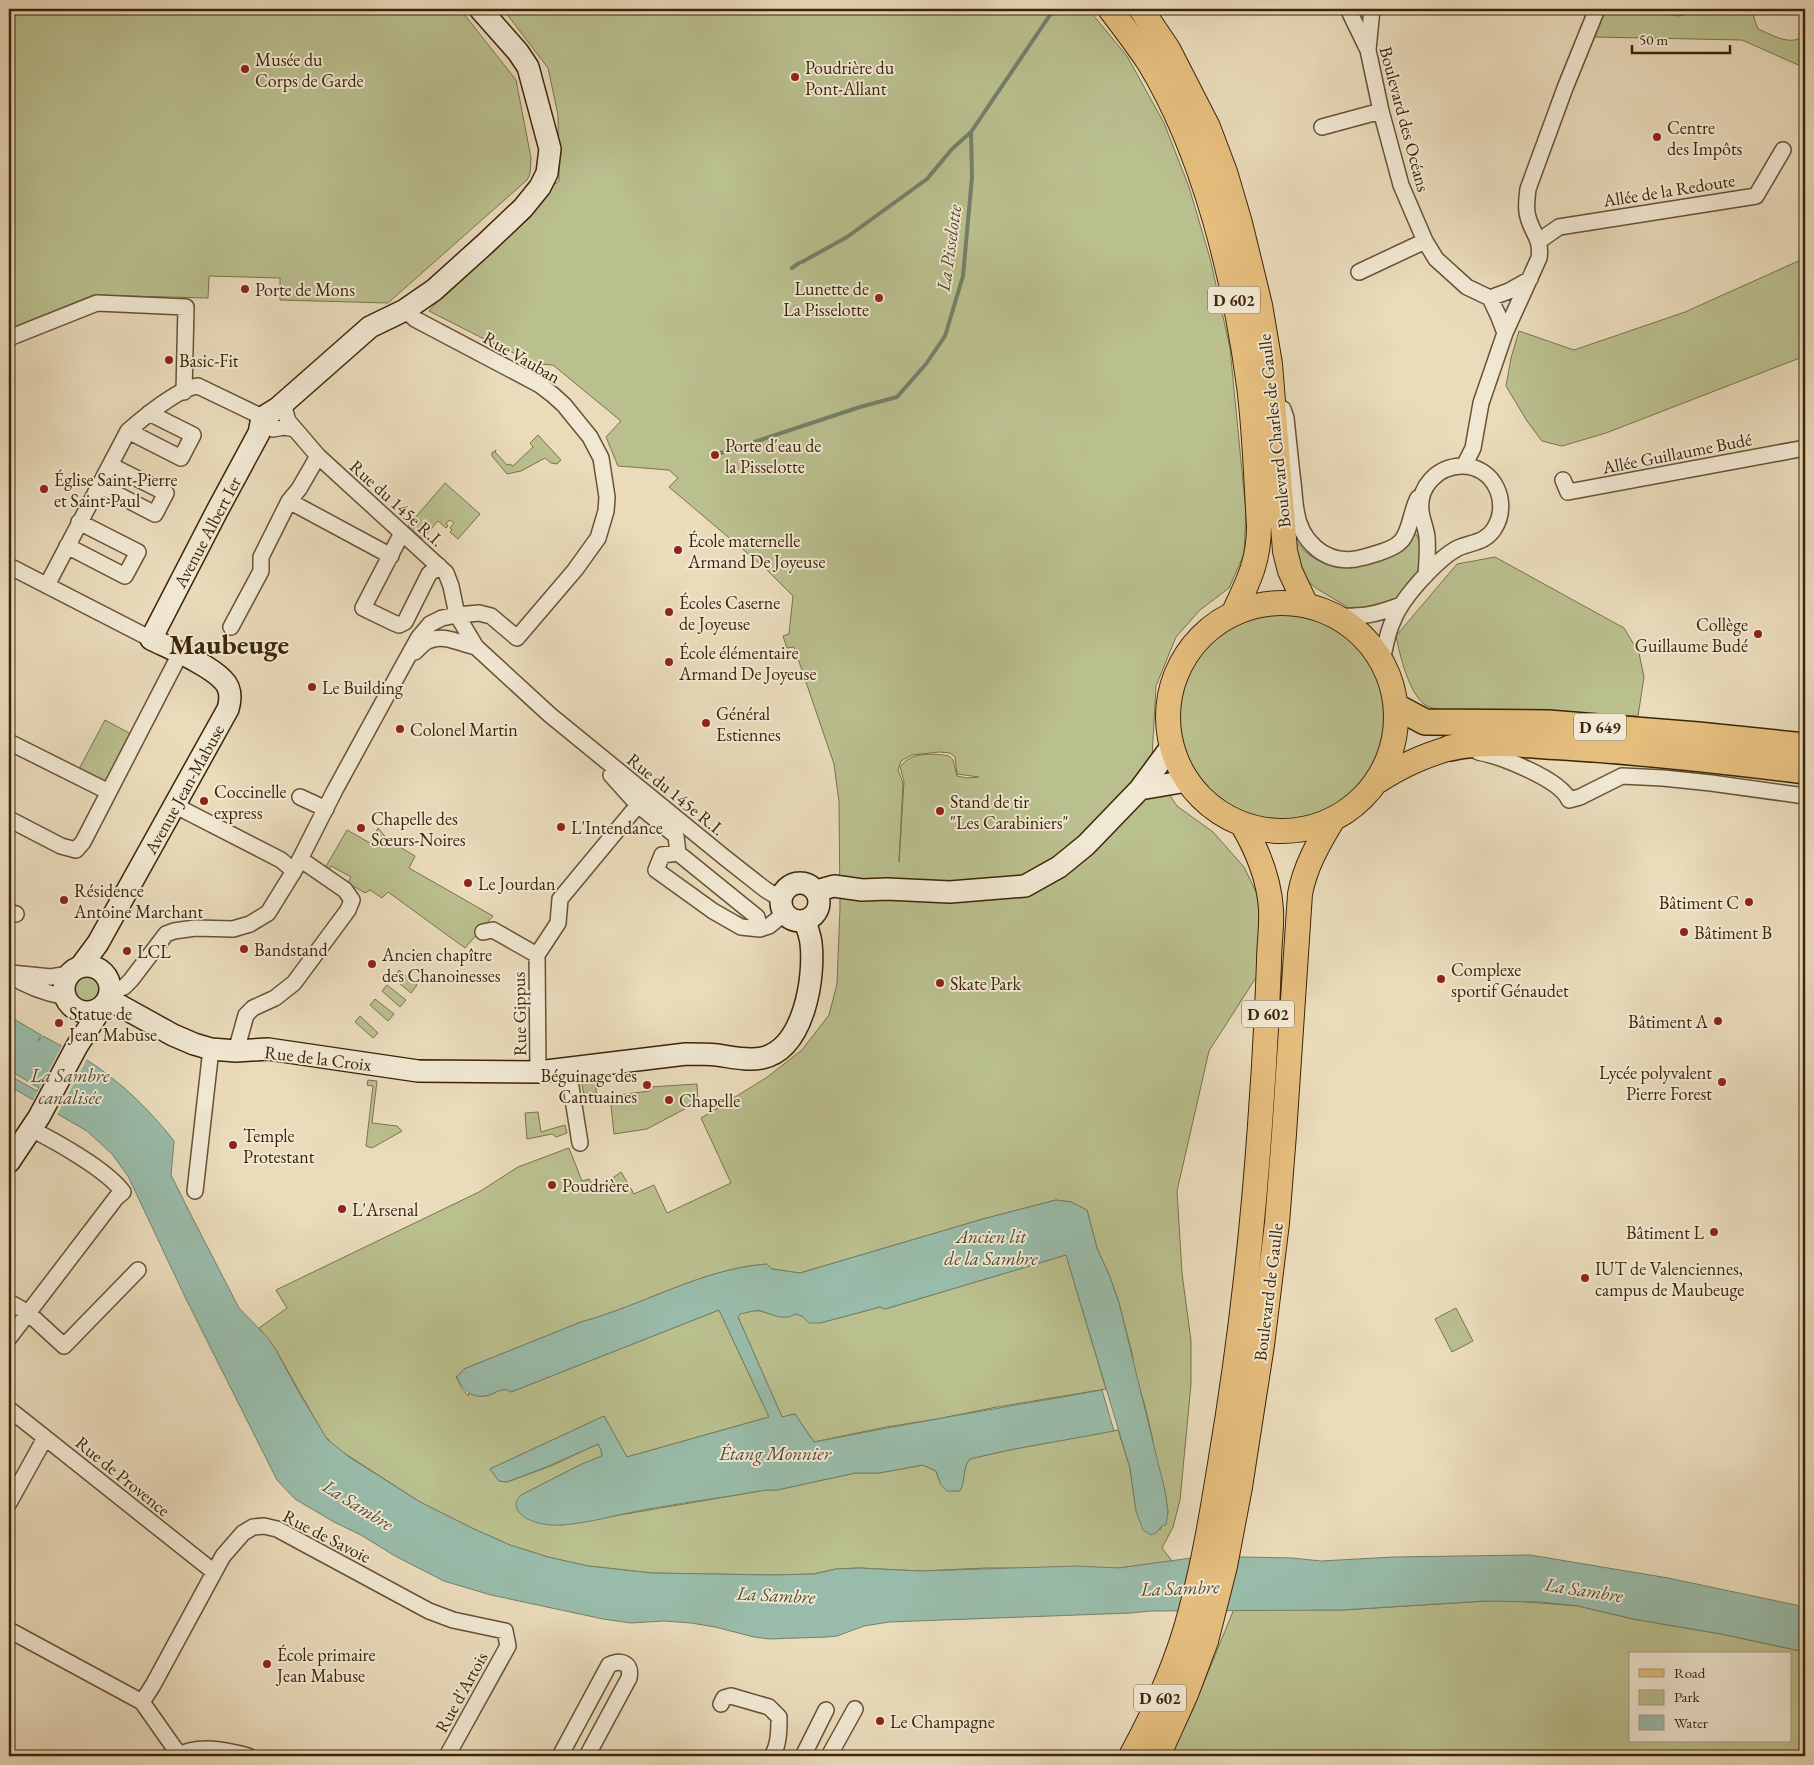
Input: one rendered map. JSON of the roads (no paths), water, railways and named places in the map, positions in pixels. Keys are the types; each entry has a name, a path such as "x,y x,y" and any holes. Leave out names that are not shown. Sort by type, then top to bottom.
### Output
{"highway":[{"name":"D 649","path":"1397,707 1425,722 1548,723 1805,746"},
{"name":"D 649","path":"1450,748 1480,744 1578,748 1696,758 1805,771"}],"main road":[{"name":"Boulevard Charles de Gaulle","path":"1110,9 1148,62 1186,138 1217,227 1236,310 1249,387 1259,544 1256,564 1233,614"},
{"name":"Boulevard Charles de Gaulle","path":"1141,9 1168,49 1208,127 1225,172 1240,223 1258,296 1270,364 1285,551 1290,571 1306,605"},
{"name":"Avenue Albert Ier","path":"151,639 208,527 270,421 370,327 405,310 434,290 511,220 540,187 547,173 550,149 528,67 485,10"},
{"path":"1276,603 1306,605 1335,616 1354,628 1382,661 1392,683 1397,707 1394,746 1378,781 1365,797 1350,810 1315,827 1297,831 1278,832 1260,830 1226,817 1211,807 1187,781 1171,746 1168,729 1170,694 1178,669 1192,646 1218,622 1254,606 1276,603"},
{"name":"Avenue Jean-Mabuse","path":"75,970 98,943 230,703 230,695 224,680 203,666 151,639"},
{"path":"818,898 834,886 862,890 887,889 950,892 1025,886 1059,867 1086,845 1140,789 1171,746"},
{"name":"D 649","path":"1378,781 1423,756 1450,748"},
{"path":"1140,789 1187,781"},
{"name":"Boulevard de Gaulle","path":"1158,1756 1186,1694 1206,1641 1233,1531 1262,1345 1277,1213 1301,884 1312,854 1332,820"},
{"name":"Boulevard de Gaulle","path":"1131,1756 1157,1704 1191,1611 1209,1530 1239,1342 1253,1218 1266,1052 1271,911 1266,875 1260,858 1242,824"},
{"path":"9,1162 36,1121 107,994 106,947 128,903 153,844"},
{"path":"795,883 803,883 810,886 818,898 816,913 812,918 805,921 797,921 783,906 783,892 795,883"},
{"name":"Rue de la Croix","path":"107,994 173,1035 211,1049 236,1051 268,1049 418,1071 538,1072 686,1054 751,1059 771,1055 778,1051 794,1032 801,1018 811,978 811,942 805,921"},
{"path":"77,1047 69,1002 64,989 65,982 75,970 95,967 107,994"},
{"path":"69,1002 79,1011 95,1011 107,994"}],"street":[{"name":"Boulevard des Océans","path":"1348,9 1368,50 1400,185 1425,241 1436,259 1467,287 1490,298"},
{"path":"1368,50 1372,9"},
{"path":"1464,466 1473,448 1481,403 1505,333 1539,258 1541,248 1528,217 1526,203 1528,189 1596,9"},
{"path":"1322,127 1381,111"},
{"name":"Allée de la Redoute","path":"1539,241 1559,227 1756,196 1783,150"},
{"path":"1359,272 1425,241"},
{"path":"1505,333 1490,298 1509,291 1530,279"},
{"path":"9,338 97,303 186,307 184,392"},
{"name":"Rue Vauban","path":"405,310 415,319 540,385 564,405 590,437 601,458 607,496 606,511 598,538 575,570 517,638 491,616 479,613 457,615"},
{"path":"1270,364 1286,418 1296,510 1305,536 1323,554 1350,560 1400,543 1416,500 1433,477 1442,470 1464,466 1473,468 1488,476 1498,491 1501,512 1493,531 1477,543 1459,548 1451,553 1426,575 1400,605 1392,621 1382,661"},
{"path":"47,586 128,431 149,413 194,387 203,387 270,421"},
{"path":"128,431 181,458 193,435 149,413"},
{"name":"Rue du 145e R.I.","path":"270,421 318,456 446,573 451,586 457,615 476,647 550,715 612,776 638,805 676,836 678,853"},
{"name":"Allée Guillaume Budé","path":"1563,480 1568,492 1805,448"},
{"path":"232,627 261,571 261,557 289,501 299,489 318,456"},
{"path":"99,486 155,514 166,493 110,464"},
{"path":"1426,486 1421,499 1421,512 1425,525 1428,550 1426,575"},
{"path":"289,501 391,556"},
{"path":"67,546 125,576 138,552 79,522"},
{"path":"402,533 363,608 399,625 405,622 429,574 439,566"},
{"path":"9,566 151,639"},
{"path":"1335,616 1363,617 1379,614 1400,605"},
{"path":"107,994 124,987 166,934 195,928 233,929 265,917 273,908 297,865 419,637 430,624 442,618 457,615"},
{"path":"405,662 427,641 437,638 452,639 476,647"},
{"path":"9,818 61,846 76,850 83,842 180,654"},
{"name":"Rue du 145e R.I.","path":"550,715 724,858 766,890 783,906"},
{"path":"9,742 109,792"},
{"path":"1450,748 1495,755 1517,764 1556,786 1567,795 1569,800 1580,797 1622,776 1712,783 1805,796"},
{"path":"300,797 326,809"},
{"path":"174,805 281,860 297,865 345,890 352,900 348,910 294,983 275,998 254,1008 246,1015 236,1051"},
{"path":"483,932 493,930 537,955 558,923 560,899 638,805"},
{"path":"760,929 757,917 678,853 662,855 656,870 713,911 741,927 760,929 768,926 783,906"},
{"name":"Rue Gippus","path":"537,955 538,1072"},
{"path":"9,974 51,977 75,970"},
{"path":"9,974 20,982 69,1002"},
{"path":"195,1191 211,1049"},
{"path":"568,1068 580,1143"},
{"path":"9,1338 27,1312 123,1192 111,1178 57,1144 36,1121"},
{"path":"9,1302 27,1312 64,1346 138,1270"},
{"name":"Rue de Provence","path":"9,1409 214,1572"},
{"path":"9,1503 45,1438"},
{"name":"Rue de Savoie","path":"142,1702 224,1556 243,1533 253,1527 264,1526 277,1529 429,1611 453,1620 504,1630 508,1646"},
{"path":"9,1630 142,1702 179,1756 197,1749 234,1752 248,1756"},
{"name":"Rue d'Artois","path":"447,1756 508,1646"},
{"path":"560,1756 609,1665 623,1662 628,1666 629,1678 587,1756"},
{"path":"721,1704 724,1698 731,1696 769,1707 779,1717 779,1732 772,1756"},
{"path":"829,1756 855,1709"},
{"path":"803,1756 826,1710"}],"water":[{"path":"9,1016 41,1035 38,1041 43,1036 82,1057 111,1077 145,1107 174,1141 171,1175 191,1215 239,1308 268,1338 327,1439 349,1457 420,1502 510,1545 548,1557 588,1566 652,1573 772,1575 814,1574 836,1569 859,1568 921,1571 1076,1566 1119,1568 1191,1558 1292,1558 1321,1561 1394,1557 1530,1555 1668,1578 1805,1607 1805,1652 1721,1634 1633,1619 1578,1606 1541,1602 1486,1601 1342,1610 1150,1611 889,1622 864,1626 837,1636 769,1639 691,1623 664,1621 631,1623 603,1619 491,1595 444,1581 395,1556 295,1499 277,1480 186,1299 128,1176 112,1154 87,1131 9,1086 9,1075 37,1091 39,1088 9,1070"},
{"path":"1056,1200 1071,1202 1087,1210 1097,1248 1119,1303 1165,1491 1168,1512 1166,1525 1162,1526 1156,1533 1151,1535 1143,1530 1136,1511 1130,1468 1066,1255 885,1309 880,1307 820,1323 809,1323 802,1316 796,1314 789,1317 779,1317 758,1310 740,1314 738,1317 782,1417 795,1414 814,1442 1102,1390 1114,1431 970,1459 966,1466 960,1491 947,1491 941,1485 936,1471 923,1465 879,1473 855,1473 777,1490 766,1490 663,1506 583,1522 550,1525 538,1523 523,1516 516,1507 518,1499 521,1495 602,1456 598,1444 507,1482 499,1481 490,1469 604,1416 627,1457 769,1417 719,1310 511,1392 502,1390 485,1396 475,1396 464,1389 457,1377 464,1369 581,1322 719,1273 767,1264 772,1269 800,1273 983,1219"}],"waterway":[{"path":"802,262 847,237 927,179 952,149 971,132 1054,9"},
{"name":"La Pisselotte","path":"715,455 860,407 897,397 926,364 945,336 963,276 972,177 971,132"},
{"path":"792,268 799,263"}],"place":[{"name":"Musée du Corps de Garde","path":"245,69"},
{"name":"Poudrière du Pont-Allant","path":"795,77"},
{"name":"Centre des Impôts","path":"1657,137"},
{"name":"Porte de Mons","path":"245,289"},
{"name":"Lunette de La Pisselotte","path":"879,298"},
{"name":"Basic-Fit","path":"169,360"},
{"name":"Porte d'eau de la Pisselotte","path":"715,455"},
{"name":"Église Saint-Pierre et Saint-Paul","path":"44,489"},
{"name":"École maternelle Armand De Joyeuse","path":"678,550"},
{"name":"Écoles Caserne de Joyeuse","path":"669,612"},
{"name":"Collège Guillaume Budé","path":"1758,634"},
{"name":"École élémentaire Armand De Joyeuse","path":"669,662"},
{"name":"Le Building","path":"312,687"},
{"name":"Général Estiennes","path":"706,723"},
{"name":"Colonel Martin","path":"400,729"},
{"name":"Coccinelle express","path":"204,801"},
{"name":"Stand de tir \"Les Carabiniers\"","path":"940,811"},
{"name":"L'Intendance","path":"561,827"},
{"name":"Chapelle des Sœurs-Noires","path":"361,828"},
{"name":"Le Jourdan","path":"468,883"},
{"name":"Résidence Antoine Marchant","path":"64,900"},
{"name":"Bâtiment C","path":"1749,902"},
{"name":"Bâtiment B","path":"1684,932"},
{"name":"Bandstand","path":"244,949"},
{"name":"LCL","path":"127,951"},
{"name":"Ancien chapître des Chanoinesses","path":"372,964"},
{"name":"Complexe sportif Génaudet","path":"1441,979"},
{"name":"Skate Park","path":"940,983"},
{"name":"Bâtiment A","path":"1718,1021"},
{"name":"Statue de Jean Mabuse","path":"59,1023"},
{"name":"Lycée polyvalent Pierre Forest","path":"1722,1082"},
{"name":"Béguinage des Cantuaines","path":"647,1085"},
{"name":"Chapelle","path":"669,1100"},
{"name":"Temple Protestant","path":"233,1145"},
{"name":"Poudrière","path":"552,1185"},
{"name":"L'Arsenal","path":"342,1209"},
{"name":"Bâtiment L","path":"1714,1232"},
{"name":"IUT de Valenciennes, campus de Maubeuge","path":"1585,1278"},
{"name":"École primaire Jean Mabuse","path":"267,1664"},
{"name":"Le Champagne","path":"880,1721"}],"district":[{"name":"Maubeuge","path":"229,644"}],"water label":[{"name":"La Sambre canalisée","path":"70,1086"},
{"name":"Ancien lit de la Sambre","path":"991,1247"},
{"name":"Étang Monnier","path":"775,1453"},
{"name":"La Sambre","path":"358,1505"},
{"name":"La Sambre","path":"1180,1588"},
{"name":"La Sambre","path":"1584,1590"},
{"name":"La Sambre","path":"776,1595"}]}
